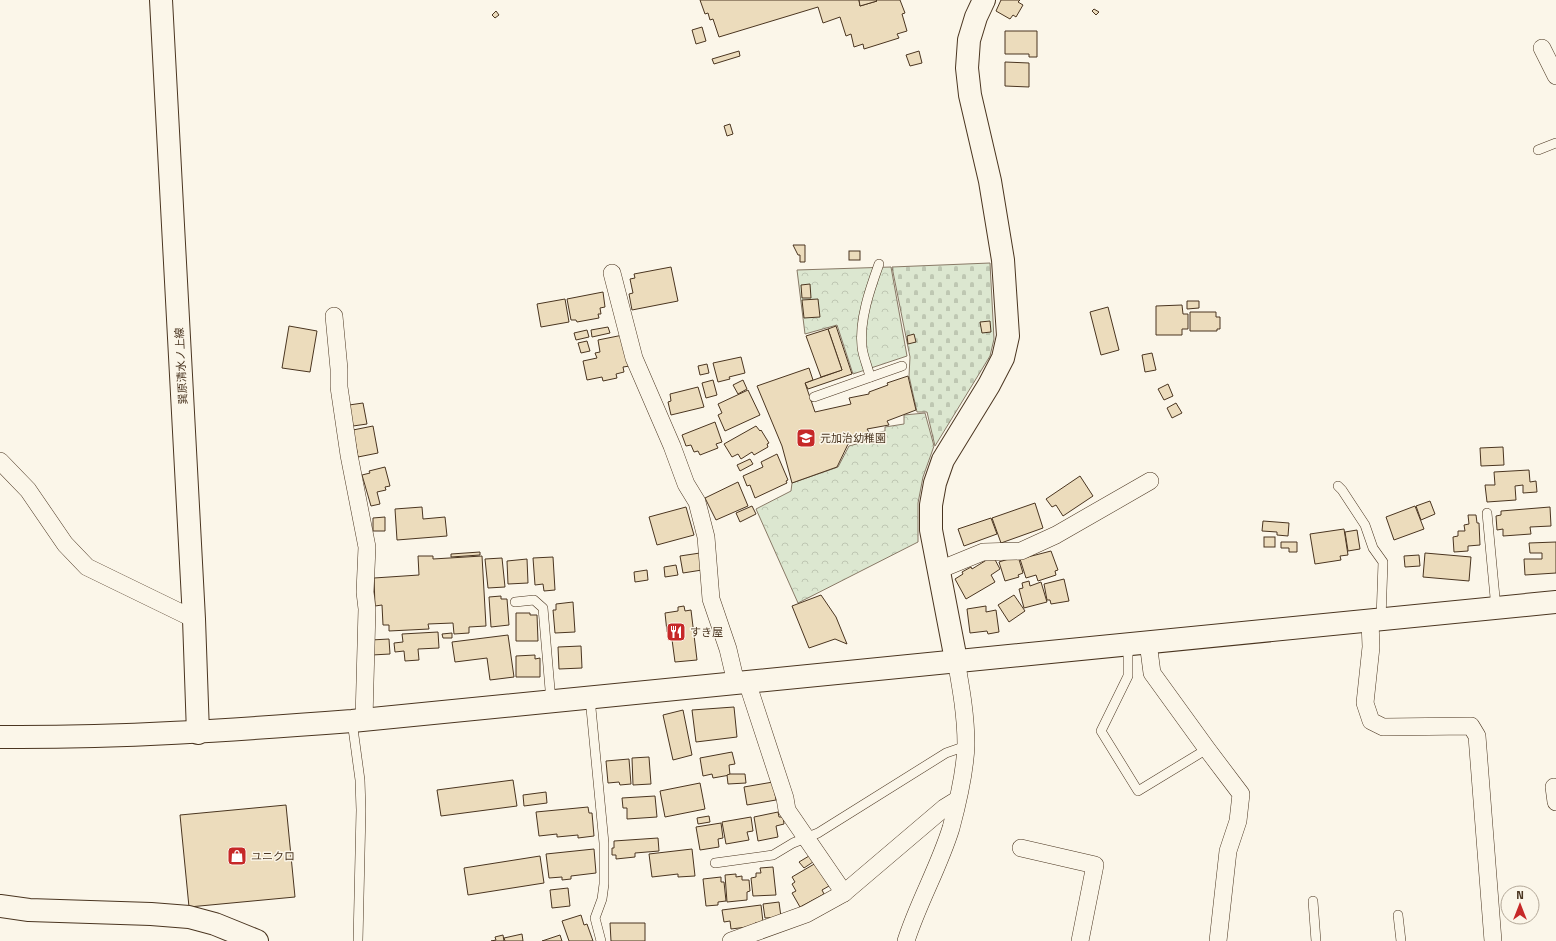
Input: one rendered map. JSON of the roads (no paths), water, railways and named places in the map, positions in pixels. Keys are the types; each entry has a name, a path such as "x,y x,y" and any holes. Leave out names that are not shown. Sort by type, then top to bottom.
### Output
{"street":[{"name":"巽原清水ノ上線","path":"161,0 194,619 198,733"},
{"path":"906,941 950,829 958,800 966,746 962,694 931,530 931,505 935,483 943,460 989,385 1003,358 1008,336 1003,260 990,181 970,95 967,68 969,40 976,17 984,0"},
{"path":"1542,48 1556,76"},
{"path":"612,274 634,358 672,446 686,484 697,502 706,537 710,599 785,798 787,810 844,893"},
{"path":"334,316 339,369 339,387 349,455 367,546 364,592 367,609 358,720"},
{"path":"0,461 28,490 65,544 87,567 194,619"},
{"path":"939,570 983,552 1021,551 1056,535 1150,480"},
{"path":"0,737 61,738 198,733 358,720 1556,602"},
{"path":"1375,620 1365,703 1371,721 1383,727 1471,726 1477,736 1493,941"},
{"path":"1138,643 1152,673 1206,749 1241,794 1238,820 1228,851 1218,941"},
{"path":"731,941 806,914 844,893 944,808 958,800"},
{"path":"1021,848 1095,865 1080,941"},
{"path":"0,906 30,910 151,914 189,917 215,924 257,941"}],"lane":[{"path":"1538,150 1556,143"},
{"path":"870,377 862,346 863,322 867,296 879,264"},
{"path":"814,397 902,366"},
{"path":"1338,486 1365,525 1373,548 1383,562 1375,620"},
{"path":"1487,513 1496,608"},
{"path":"515,602 534,600 543,608 551,701"},
{"path":"1138,643 1128,676 1101,731 1138,791 1206,749"},
{"path":"590,697 604,843 604,884 602,899 595,918 601,941"},
{"path":"358,720 361,810 358,941"},
{"path":"715,863 774,855 793,843 818,833 946,753 966,746"},
{"path":"1314,901 1316,941"},
{"path":"1398,914 1401,941"}],"place":[{"name":"元加治幼稚園","path":"806,438"},
{"name":"すき屋","path":"676,632"},
{"name":"ユニクロ","path":"237,856"}]}
